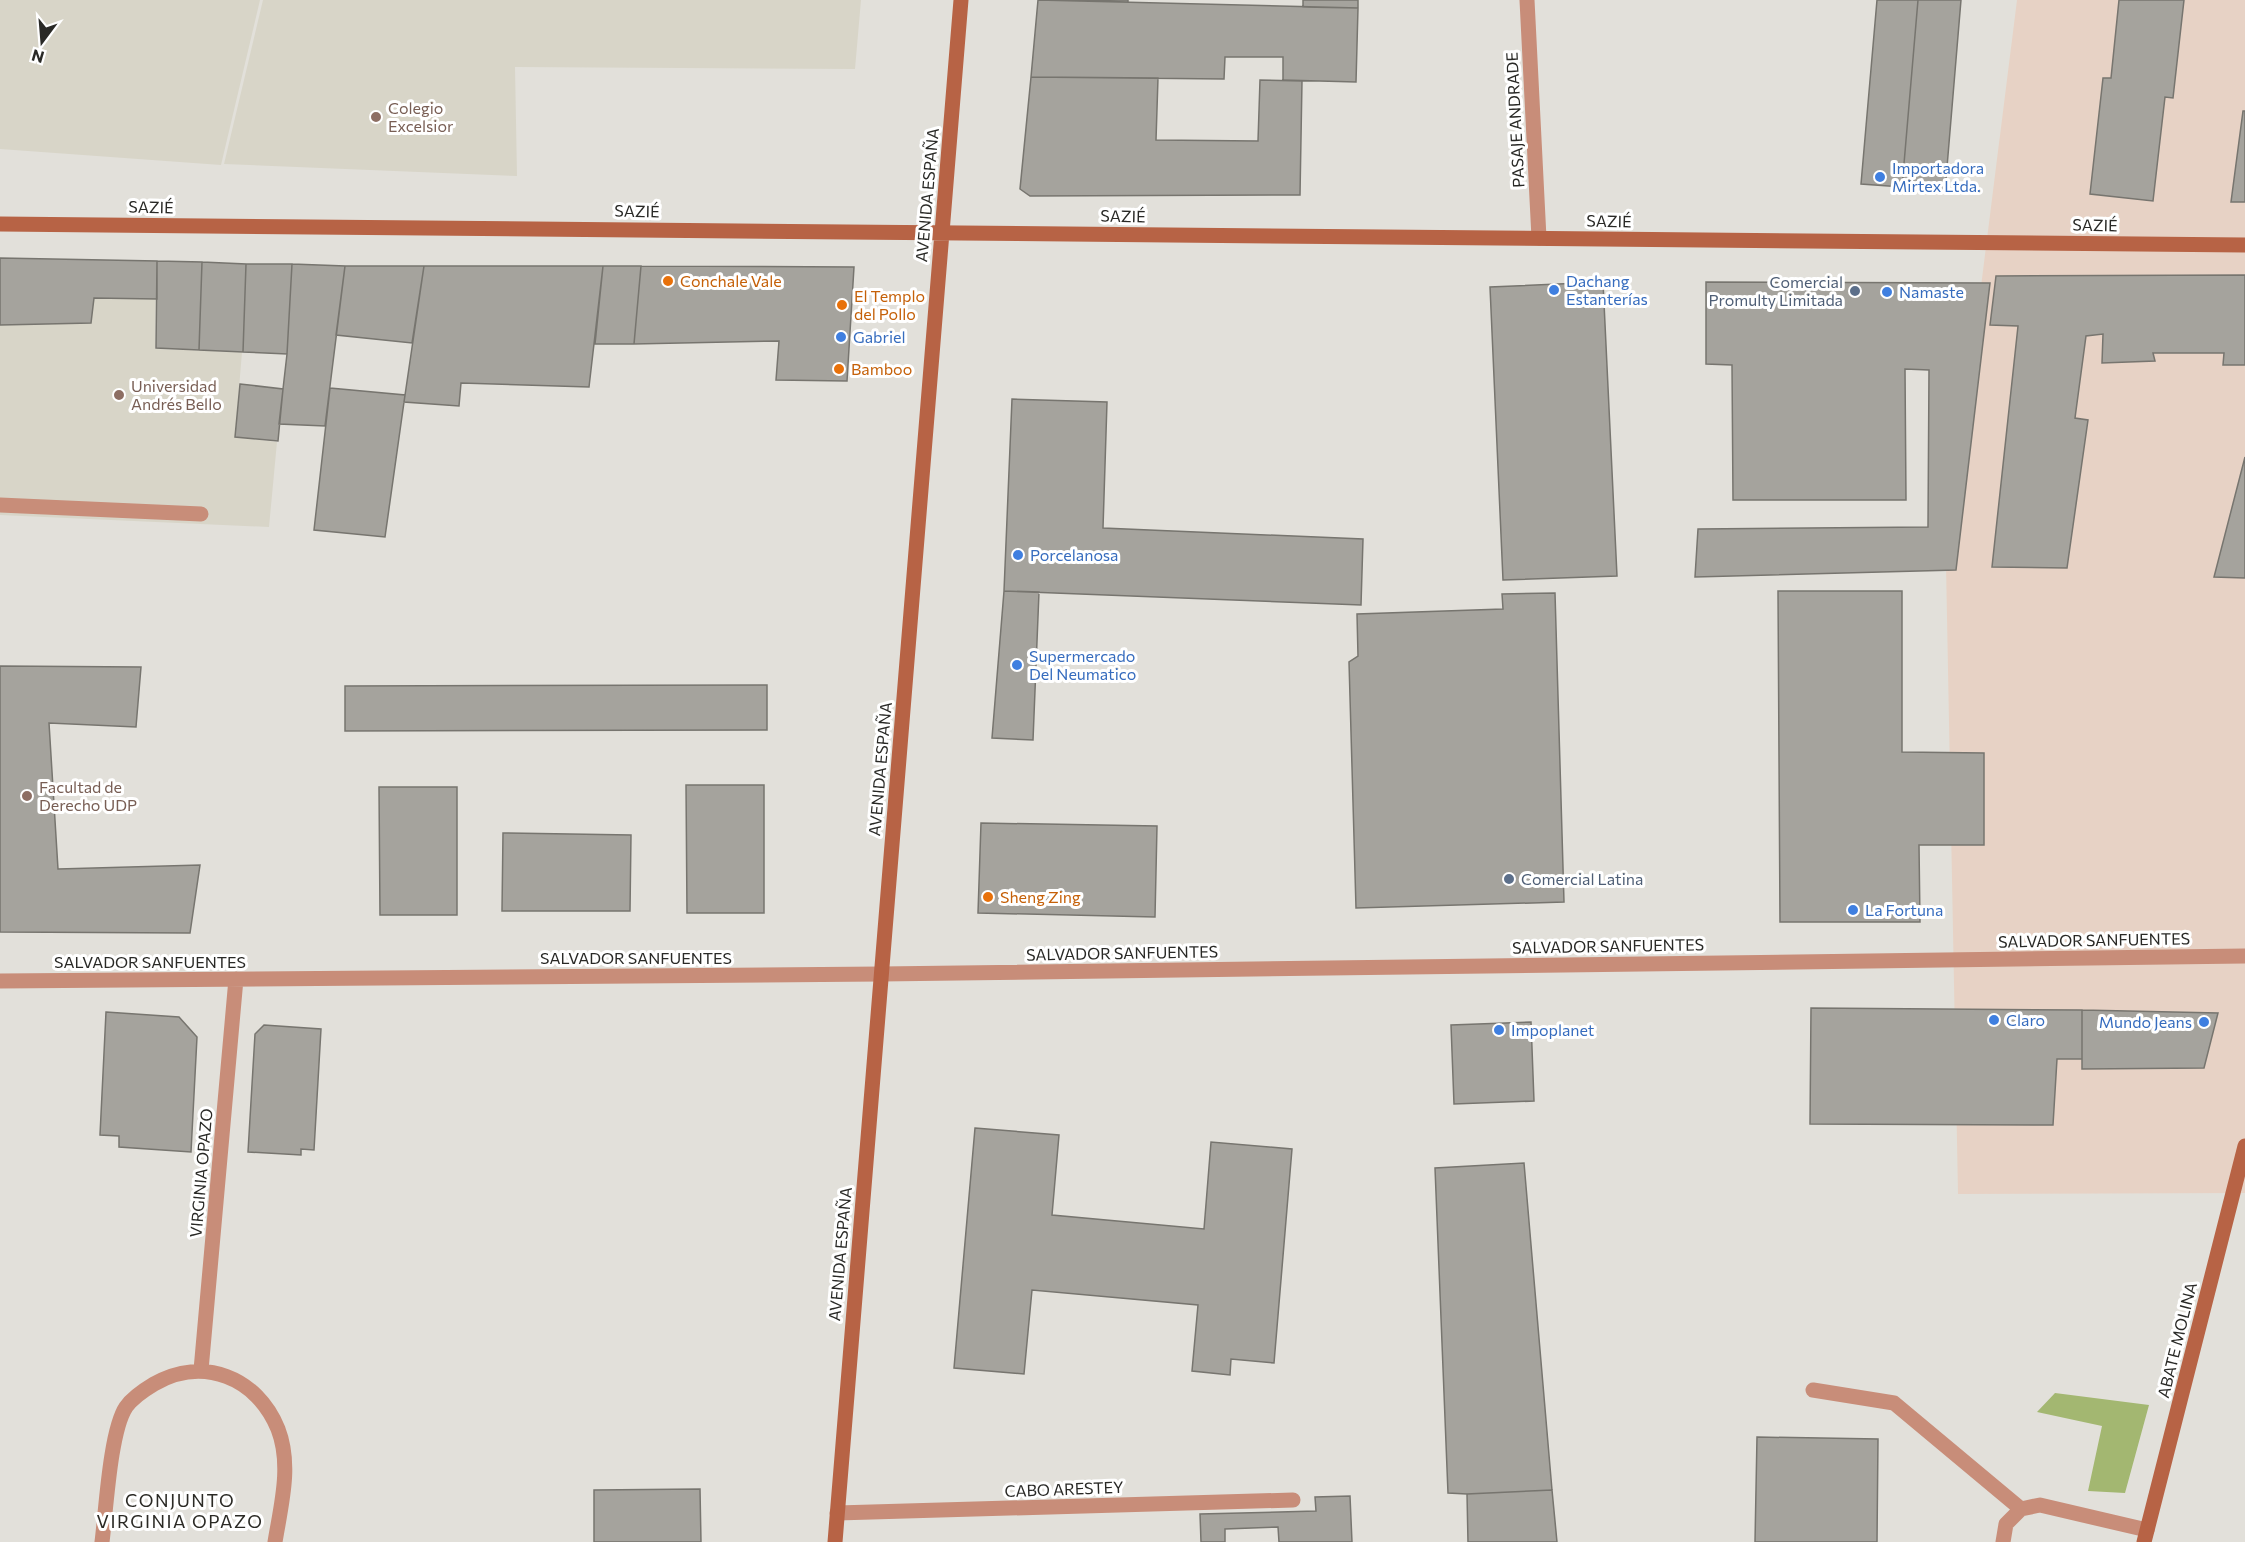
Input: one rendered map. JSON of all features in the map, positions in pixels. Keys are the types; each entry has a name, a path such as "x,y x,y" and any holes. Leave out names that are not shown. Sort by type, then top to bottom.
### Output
{"street":[{"name":"AVENIDA ESPAÑA","path":"835,1542 961,0"},
{"name":"PASAJE ANDRADE","path":"1527,0 1539,238"},
{"name":"SAZIÉ","path":"0,224 2245,245"},
{"path":"0,505 201,514"},
{"name":"SALVADOR SANFUENTES","path":"0,981 881,974 2245,956"},
{"name":"VIRGINIA OPAZO","path":"201,1370 236,980"},
{"name":"ABATE MOLINA","path":"2146,1536 2245,1146"},
{"path":"102,1542 117,1432 126,1408 143,1390 164,1378 201,1370 227,1376 245,1386 261,1400 278,1430 286,1460 275,1542"},
{"path":"1813,1390 1894,1403 2021,1509"},
{"name":"CABO ARESTEY","path":"837,1513 1293,1500"},
{"path":"2002,1542 2006,1524 2021,1509 2040,1505 2146,1536"}],"shaded area":[{"path":"0,0 260,0 221,165 0,149"},
{"name":"Colegio Excelsior","path":"263,0 861,0 855,69 515,67 517,176 224,164"},
{"path":"2017,0 2245,0 2245,1193 1958,1194 1946,565"},
{"name":"Universidad Andrés Bello","path":"0,260 156,265 155,349 242,352 235,437 277,442 269,527 0,515"}],"green space":[{"path":"2055,1393 2149,1405 2125,1493 2088,1491 2102,1426 2037,1412"}],"building":[{"path":"1038,0 1358,8 1356,82 1283,80 1283,57 1225,57 1224,79 1031,77"},
{"path":"1054,0 1128,0 1128,2"},
{"path":"1303,0 1358,0 1358,8 1303,7"},
{"path":"1877,0 1918,0 1902,187 1861,184"},
{"path":"1918,0 1961,0 1945,191 1902,187"},
{"path":"2119,0 2184,0 2173,98 2165,97 2153,201 2090,194 2103,78 2111,78"},
{"path":"1031,77 1158,78 1156,140 1258,141 1260,80 1302,81 1300,195 1030,196 1020,189"},
{"path":"2243,111 2245,111 2245,202 2231,202"},
{"path":"0,258 157,261 157,299 94,298 91,323 0,325"},
{"path":"157,261 202,262 199,350 156,348"},
{"path":"202,262 246,264 243,352 199,350"},
{"path":"246,264 292,264 287,354 243,352"},
{"path":"292,264 345,266 325,426 279,424 287,354"},
{"path":"345,266 424,266 412,343 336,335"},
{"path":"424,266 603,266 589,387 461,383 459,406 404,402"},
{"path":"603,266 641,266 634,344 595,344"},
{"path":"641,266 854,267 847,381 776,380 779,341 634,344"},
{"path":"2245,275 2245,365 2223,365 2224,353 2153,353 2155,361 2102,363 2103,334 2086,336 2075,418 2088,420 2067,568 1992,567 2018,326 1990,325 1996,276"},
{"path":"1603,282 1617,576 1503,580 1490,287"},
{"path":"1706,282 1990,283 1956,570 1695,577 1698,529 1928,527 1929,370 1905,369 1906,500 1733,500 1732,365 1706,364"},
{"path":"240,384 283,389 278,441 235,437"},
{"path":"330,388 405,395 385,537 314,530"},
{"path":"1012,399 1107,402 1103,528 1363,539 1361,605 1004,591"},
{"path":"2245,457 2245,578 2214,577"},
{"name":"Supermercado Del Neumatico","path":"1004,591 1039,592 1033,740 992,738"},
{"path":"1778,591 1902,591 1902,752 1984,753 1984,845 1919,845 1920,922 1780,922"},
{"path":"1555,593 1564,902 1356,908 1349,662 1358,656 1357,614 1503,609 1502,594"},
{"name":"Facultad de Derecho UDP","path":"0,666 141,667 136,727 49,723 58,869 200,865 190,933 0,932"},
{"path":"767,685 767,730 345,731 345,686"},
{"path":"686,785 764,785 764,913 687,913"},
{"path":"379,787 457,787 457,915 380,915"},
{"path":"981,823 1157,826 1155,917 978,913"},
{"path":"503,833 631,835 630,911 502,911"},
{"path":"1811,1008 2082,1010 2082,1059 2057,1059 2053,1125 1810,1124"},
{"path":"2082,1010 2218,1013 2204,1068 2082,1069"},
{"path":"106,1012 179,1017 197,1037 191,1152 119,1147 119,1136 100,1135"},
{"path":"1531,1022 1534,1101 1454,1104 1451,1025"},
{"path":"264,1025 321,1029 314,1150 301,1149 301,1155 248,1152 255,1034"},
{"path":"975,1128 1059,1135 1052,1215 1204,1229 1211,1142 1292,1149 1274,1363 1231,1359 1230,1375 1192,1371 1198,1305 1032,1290 1024,1374 954,1368"},
{"path":"1524,1163 1552,1490 1448,1493 1435,1168"},
{"path":"1757,1437 1878,1439 1877,1542 1755,1542"},
{"path":"700,1489 701,1542 594,1542 594,1490"},
{"path":"1552,1490 1557,1542 1468,1542 1467,1494"},
{"path":"1350,1496 1352,1542 1279,1542 1278,1527 1225,1529 1225,1542 1201,1542 1200,1514 1316,1511 1315,1497"}],"place":[{"name":"Colegio Excelsior","path":"376,117"},
{"name":"Importadora Mirtex Ltda.","path":"1880,177"},
{"name":"Conchale Vale","path":"668,281"},
{"name":"Dachang Estanterías","path":"1554,290"},
{"name":"Comercial Promulty Limitada","path":"1855,291"},
{"name":"Namaste","path":"1887,292"},
{"name":"El Templo del Pollo","path":"842,305"},
{"name":"Gabriel","path":"841,337"},
{"name":"Bamboo","path":"839,369"},
{"name":"Universidad Andrés Bello","path":"119,395"},
{"name":"Porcelanosa","path":"1018,555"},
{"name":"Supermercado Del Neumatico","path":"1017,665"},
{"name":"Facultad de Derecho UDP","path":"27,796"},
{"name":"Comercial Latina","path":"1509,879"},
{"name":"Sheng Zing","path":"988,897"},
{"name":"La Fortuna","path":"1853,910"},
{"name":"Claro","path":"1994,1020"},
{"name":"Mundo Jeans","path":"2204,1022"},
{"name":"Impoplanet","path":"1499,1030"}],"district":[{"name":"CONJUNTO VIRGINIA OPAZO","path":"180,1511"}]}
